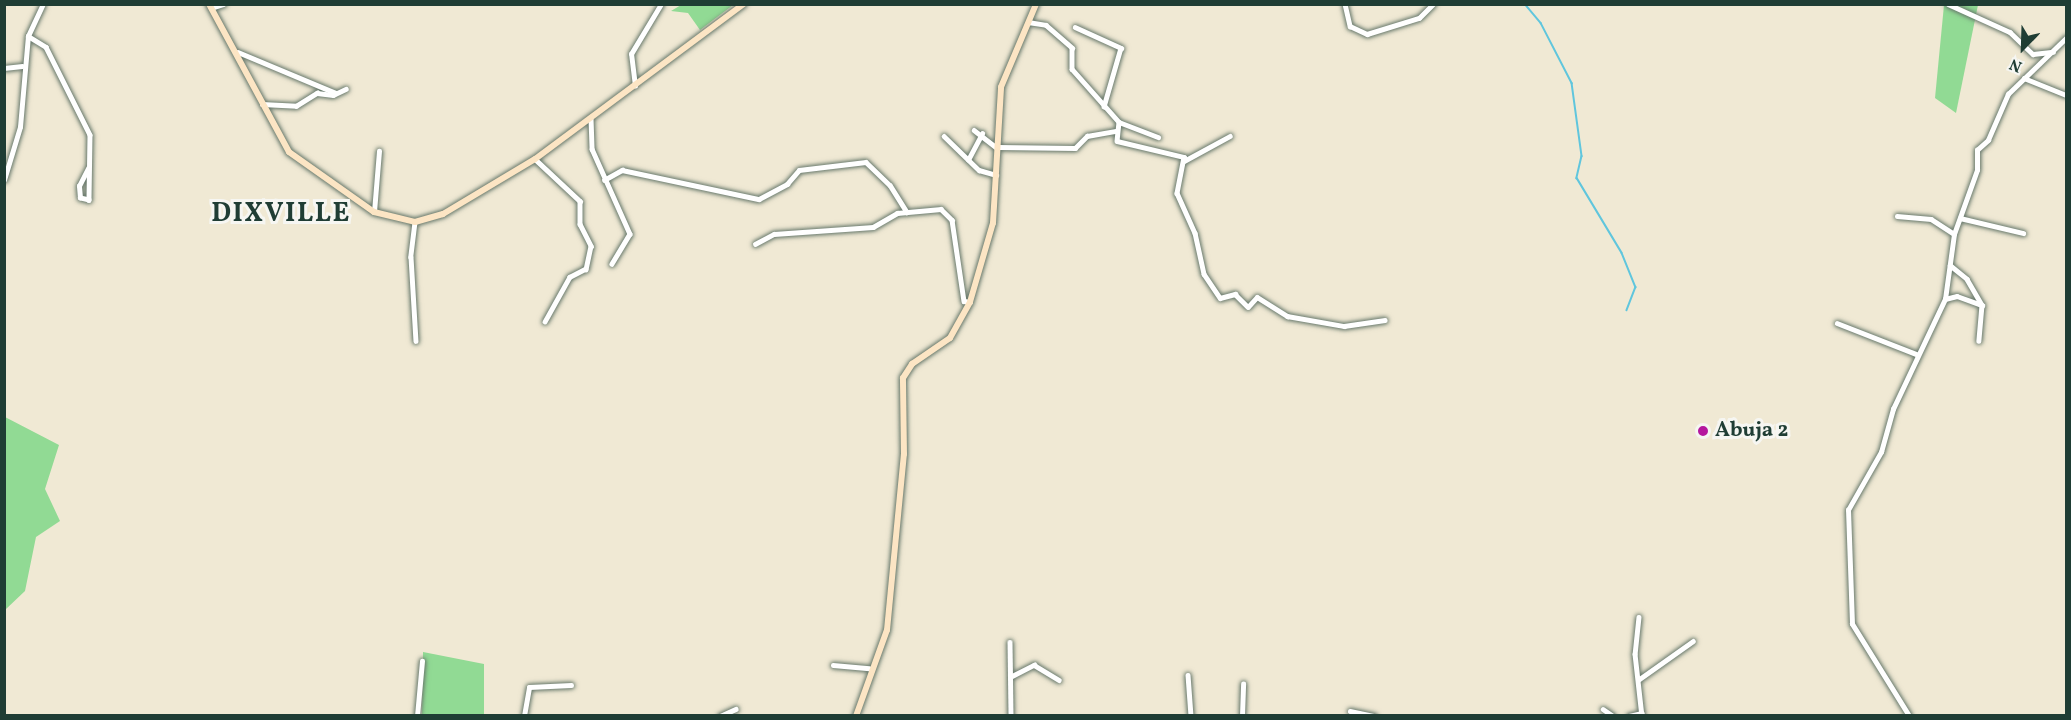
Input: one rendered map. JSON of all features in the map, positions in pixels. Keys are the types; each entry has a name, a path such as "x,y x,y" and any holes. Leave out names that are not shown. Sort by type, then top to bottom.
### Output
{"main road":[{"path":"210,6 260,103 289,152 374,212 415,222 443,214 535,159 744,4"},
{"path":"856,716 869,668 879,657 887,630 904,454 903,378 912,364 950,338 970,302 991,233 1001,87 1036,4"}],"street":[{"path":"4,180 20,127 22,66 28,36 43,4"},
{"path":"210,6 223,4"},
{"path":"635,86 631,54 661,4"},
{"path":"1345,4 1350,26 1368,34 1419,18 1433,4"},
{"path":"1948,4 2010,32 2033,54 2053,52"},
{"path":"1028,22 1046,26 1072,48 1072,69 1119,122 1158,137"},
{"path":"1075,27 1121,48 1104,107"},
{"path":"28,36 46,47 90,135 88,200 80,198 79,186 88,168"},
{"path":"1909,716 1852,624 1848,510 1881,452 1916,354 1949,286 1954,234 1977,169 1977,150 1988,140 2006,96 2067,38"},
{"path":"238,52 336,93"},
{"path":"4,68 22,66"},
{"path":"2024,78 2067,94"},
{"path":"260,103 296,105 317,93 336,93 346,88"},
{"path":"591,118 592,149 630,234 612,264"},
{"path":"1119,122 1116,131 1117,141 1184,157 1178,193 1195,232 1204,274 1220,298 1235,294 1248,307 1257,297 1287,316 1344,326 1385,320"},
{"path":"974,130 982,134 998,149 1074,148 1092,134 1116,131"},
{"path":"968,160 982,134"},
{"path":"944,136 968,160 996,176"},
{"path":"1184,162 1230,136"},
{"path":"374,212 379,151"},
{"path":"535,159 580,201 580,224 591,246 586,269 570,277 545,322"},
{"path":"604,180 622,170 759,199 787,184 799,170 866,162 890,184 907,212"},
{"path":"755,244 796,231 873,227 907,212 949,214 962,263 964,301 970,302"},
{"path":"1897,216 1931,219 1954,234"},
{"path":"1960,218 2023,233"},
{"path":"415,222 411,257 416,341"},
{"path":"1950,265 1967,279 1982,305 1979,341"},
{"path":"1949,286 1957,296 1982,305"},
{"path":"1944,299 1957,296"},
{"path":"1837,323 1916,354"},
{"path":"1629,716 1642,714 1638,680 1639,617"},
{"path":"1638,680 1694,641"},
{"path":"1010,642 1011,716"},
{"path":"417,716 422,662"},
{"path":"833,665 869,668"},
{"path":"1011,677 1034,665 1059,680"},
{"path":"1188,675 1191,716"},
{"path":"1242,716 1243,684"},
{"path":"524,716 529,687 571,685"},
{"path":"720,716 736,709"},
{"path":"1603,709 1613,716"},
{"path":"1350,711 1374,716"}],"green space":[{"path":"681,5 733,5 700,30 688,13 671,11"},
{"path":"1944,5 1978,5 1956,113 1935,98"},
{"path":"5,417 59,445 45,489 60,521 36,537 25,591 5,610"},
{"path":"423,652 484,664 484,715 422,716"}],"waterway":[{"path":"1525,4 1541,23 1572,83 1582,156 1577,178 1622,253 1636,287 1627,310"}],"place":[{"name":"Abuja 2","path":"1703,431"}],"district":[{"name":"DIXVILLE","path":"281,215"}]}
